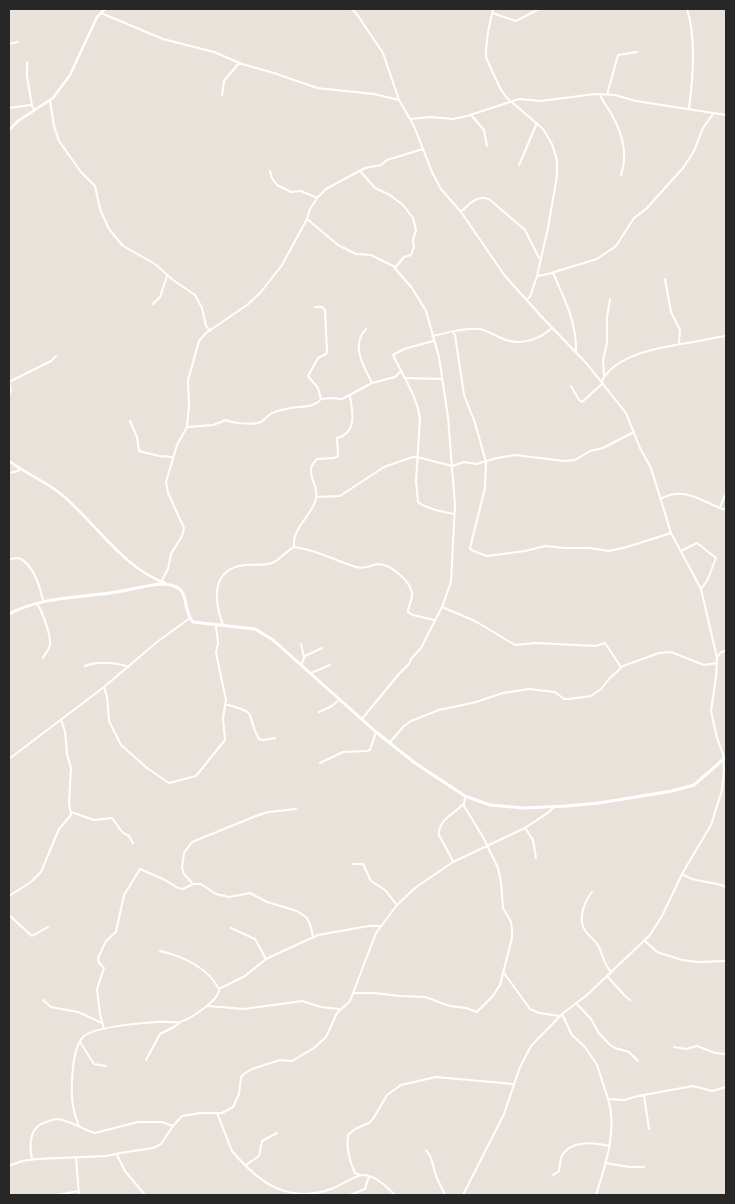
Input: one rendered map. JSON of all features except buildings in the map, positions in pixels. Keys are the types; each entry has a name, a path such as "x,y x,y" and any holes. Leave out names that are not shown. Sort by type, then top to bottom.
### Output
{"main road":[{"path":"9,614 42,601 64,597 112,593 152,585 166,584 177,587 184,594 190,618 193,622 246,627 261,632 390,743 465,796 490,804 508,807 554,807 599,803 684,789 694,785 725,758"}],"street":[{"path":"9,130 18,121 50,101 70,74 89,33 101,13 106,9"},
{"path":"350,9 356,13"},
{"path":"354,9 382,53 399,100 410,119 436,180 461,212 505,276 602,382 626,413 651,468 671,533 701,589 717,658 712,711 713,724 725,758 722,790 711,825 682,874 662,916 645,941 587,995 561,1015 531,1046 513,1084 504,1114 463,1195"},
{"path":"493,9 487,37 486,57 500,88 511,101 543,129 552,144 558,167 548,228 537,276 530,297 527,299"},
{"path":"492,13 516,21 539,9"},
{"path":"660,9 669,9"},
{"path":"687,9 692,49 689,109"},
{"path":"101,13 163,39 214,52 239,63 317,88 374,94 399,100"},
{"path":"9,44 18,42"},
{"path":"606,94 618,55 636,52"},
{"path":"27,62 26,76 32,106 35,110"},
{"path":"222,95 224,80 239,63"},
{"path":"410,119 453,118 471,115 519,99 541,100 606,94 726,115"},
{"path":"600,95 612,115 624,146 624,168 621,175"},
{"path":"50,101 54,126 59,141 81,172 95,186 100,209 109,229 123,246 155,264 167,276 197,298 206,326 210,331"},
{"path":"9,108 32,106"},
{"path":"537,276 597,259 616,246 634,218 650,205 684,168 694,151 705,125 713,114"},
{"path":"471,115 484,130 487,146"},
{"path":"519,166 537,123"},
{"path":"161,582 168,570 171,554 182,536 184,528 166,488 172,457 187,427 189,405 188,380 199,341 261,292 289,254 307,219 310,209 326,189 365,168 381,165 387,160 423,149"},
{"path":"270,171 277,185 291,192 301,192 317,198"},
{"path":"360,172 375,188 390,195 403,205 415,222 414,250 411,256 404,257 395,268"},
{"path":"461,212 476,199 483,197 489,199 504,214 525,230 540,259"},
{"path":"307,219 338,244 356,254 371,255 395,268 412,288 424,307 439,357 448,417 456,505 454,514 453,573 442,607 421,648 362,719"},
{"path":"553,273 567,305 576,339 576,353"},
{"path":"153,304 160,297 167,276"},
{"path":"665,279 670,308 680,330 679,344"},
{"path":"572,386 582,402 602,382 610,299"},
{"path":"315,307 322,307 326,310 327,352 318,358 308,376 318,388 321,399"},
{"path":"432,336 472,328 481,329 507,341 518,342 535,340 552,328"},
{"path":"366,329 360,336 358,345 361,360 372,383"},
{"path":"452,332 455,334 465,401 475,423 486,462 485,488 470,550 475,553 493,556 545,546 609,551 627,548 671,533"},
{"path":"604,376 628,358 679,344 726,336"},
{"path":"433,341 404,349 393,355 413,393 420,412 416,490 419,504 454,514"},
{"path":"9,396 11,390 9,382 51,361 56,356"},
{"path":"187,427 213,425 226,420 231,423 258,423 264,421 268,415 291,408 308,406 321,399 342,399 372,383 395,377 401,371"},
{"path":"404,378 442,379"},
{"path":"294,547 294,537 313,506 316,497 316,488 310,474 311,466 317,459 338,456 337,438 345,436 351,426 350,396"},
{"path":"130,421 137,437 139,451 172,457"},
{"path":"316,497 340,496 391,464 417,457 452,466 464,462 476,464 497,458 515,456 565,461 575,460 590,451 603,448 634,432"},
{"path":"9,461 60,493 129,561 155,580 166,584"},
{"path":"9,473 20,469"},
{"path":"660,499 675,493 687,494 726,510"},
{"path":"719,508 726,493"},
{"path":"681,551 697,543 716,558 707,581 701,589"},
{"path":"222,625 216,593 222,575 243,565 272,563 294,547 315,550 362,569 378,564 386,566 404,579 411,589 412,598 408,612 434,620"},
{"path":"9,559 19,558 28,565 34,574 42,601 41,612"},
{"path":"36,603 41,612 50,641 43,658"},
{"path":"442,607 475,621 515,645 536,643 596,646 605,643 621,668"},
{"path":"9,759 104,688 157,642 190,618"},
{"path":"104,688 107,697 109,722 121,745 147,768 169,783 196,776 207,760 223,744 225,737 223,718 225,695 216,653 218,639 216,625"},
{"path":"301,644 304,658"},
{"path":"301,665 307,655 322,648"},
{"path":"717,658 720,653 726,650"},
{"path":"390,743 404,726 411,722 439,710 476,702 503,693 530,689 555,692 564,699 591,696 627,663 665,652 671,652 704,664 717,663"},
{"path":"85,666 98,663 121,664 129,667"},
{"path":"310,673 330,665"},
{"path":"319,712 332,706 340,699"},
{"path":"225,704 250,712 259,739 275,738"},
{"path":"9,896 31,882 41,872 57,834 70,818 71,768 67,754 65,731 61,720"},
{"path":"320,763 343,752 370,750 376,732"},
{"path":"353,993 425,997 450,1006 466,1008 477,1012 496,993 504,973 512,938 512,925 504,911 500,874 488,846 466,810 465,796"},
{"path":"453,862 439,835 439,830 446,818 464,803"},
{"path":"9,1166 32,1159 117,1155 145,1150 158,1146 182,1116 187,1114 222,1113 233,1107 239,1094 241,1077 248,1071 280,1060 292,1061 321,1043 329,1032 339,1010 350,1001 376,933 396,905 415,888 453,862 525,828 550,812 554,807"},
{"path":"193,884 184,874 182,868 184,853 192,842 268,812 296,809"},
{"path":"71,812 94,820 112,818 123,833 129,836 133,844"},
{"path":"525,828 533,840 536,858"},
{"path":"352,864 363,864 371,881 385,890 396,905"},
{"path":"104,1029 97,989 104,970 98,958 106,941 116,932 122,900 138,870 142,869 178,888 183,889 193,884 200,884 222,896 234,897 250,893 267,902 297,911 306,917 313,937"},
{"path":"682,874 693,881 718,884 726,887"},
{"path":"592,892 581,916 581,922 586,932 598,944 604,962 610,972"},
{"path":"9,915 31,936 48,927"},
{"path":"219,989 241,979 266,959 313,937 331,932 381,926"},
{"path":"230,928 255,939 266,959"},
{"path":"645,941 657,952 682,960 698,962 726,961"},
{"path":"146,1060 160,1034 208,1006 218,994 219,989 212,977 207,973 172,954 160,951"},
{"path":"504,973 530,1010 540,1014 561,1015"},
{"path":"607,976 630,1000"},
{"path":"43,1000 51,1007 78,1012 102,1023"},
{"path":"208,1006 244,1009 302,1001 339,1010"},
{"path":"576,1003 591,1019 598,1032 609,1044 629,1052 638,1061"},
{"path":"561,1015 572,1036 594,1060 608,1099 612,1120 609,1146 596,1195"},
{"path":"78,1126 74,1112 71,1083 74,1059 82,1038 104,1029 137,1023 180,1022"},
{"path":"80,1042 94,1064 106,1066"},
{"path":"674,1047 686,1049 697,1046 715,1054 726,1054"},
{"path":"352,1179 354,1170 348,1145 348,1135 355,1129 369,1123 387,1095 398,1087 436,1077 513,1084"},
{"path":"608,1099 624,1100 694,1086 712,1091 726,1087"},
{"path":"644,1095 649,1129"},
{"path":"217,1113 232,1151 260,1180 283,1193 305,1195 321,1193 360,1175 369,1176 382,1183 395,1195"},
{"path":"32,1159 31,1136 40,1124 58,1119 95,1133 138,1122 162,1122 173,1126"},
{"path":"246,1165 259,1156 262,1141 277,1133"},
{"path":"553,1175 559,1170 562,1157 571,1146 591,1143 609,1146"},
{"path":"426,1150 445,1195"},
{"path":"117,1155 125,1171 145,1195"},
{"path":"76,1157 79,1195"},
{"path":"605,1163 644,1167"},
{"path":"354,1170 360,1175"},
{"path":"350,1195 365,1190 369,1176"},
{"path":"57,1195 79,1191"}]}
